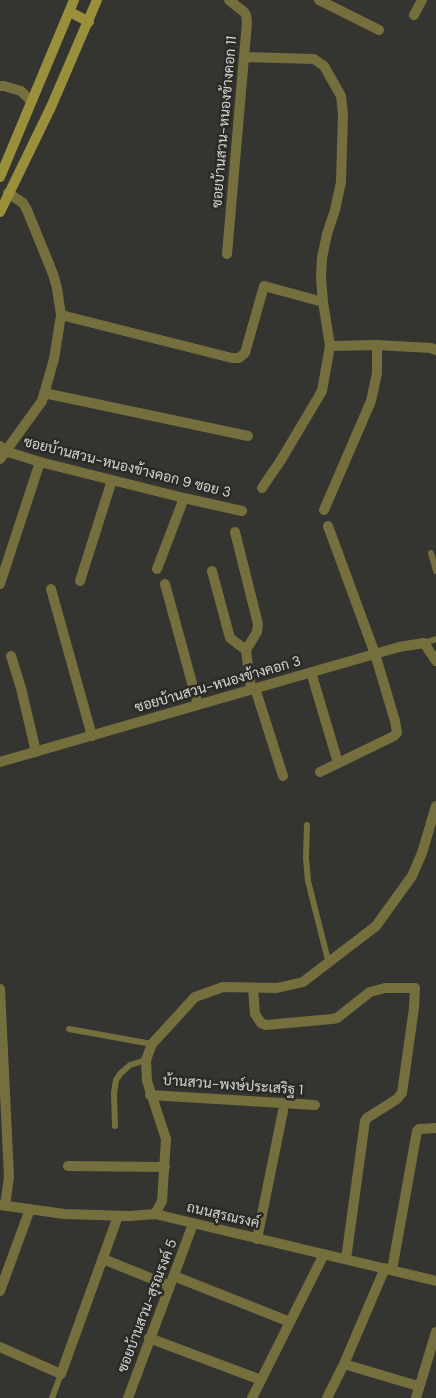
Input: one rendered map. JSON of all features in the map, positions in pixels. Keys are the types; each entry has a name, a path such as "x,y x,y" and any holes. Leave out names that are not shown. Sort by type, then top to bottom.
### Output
{"main road":[{"path":"0,177 74,0"},
{"path":"0,212 51,107 97,0"},
{"path":"70,12 89,22"}],"street":[{"name":"ซอยบ้านสวน-หนองข้างคอก 11","path":"227,254 246,16 229,0"},
{"path":"319,0 379,30"},
{"path":"414,15 422,0"},
{"path":"244,57 314,59 324,66 341,96 343,114 341,182 322,258 323,302 330,346 322,390 281,460 262,488"},
{"path":"0,86 21,92 31,101"},
{"path":"2,452 42,401 54,359 61,315 53,274 27,210 23,203 8,193"},
{"path":"61,315 232,358 239,358 244,353 264,286 323,302"},
{"path":"330,346 377,345 431,348 436,350"},
{"path":"324,510 371,401 377,373 377,345"},
{"path":"44,393 248,436"},
{"name":"ซอยบ้านสวน-หนองข้างคอก 9 ซอย 3","path":"2,452 242,511"},
{"path":"0,584 40,462"},
{"path":"80,581 112,480"},
{"path":"157,569 184,498"},
{"path":"320,772 397,733 374,654 328,526"},
{"path":"234,532 258,624 257,632 246,650 253,689 283,776"},
{"path":"212,571 230,638 246,650"},
{"path":"165,584 198,705"},
{"path":"51,589 92,736"},
{"path":"424,643 436,661"},
{"name":"ซอยบ้านสวน-หนองข้างคอก 3","path":"0,762 374,654 424,643"},
{"path":"11,656 21,688 36,752"},
{"path":"311,672 338,764"},
{"path":"155,1214 162,1201 166,1139 147,1081 146,1060 152,1044 195,997 222,988 278,988 303,982 329,964 376,926 412,876 422,853 436,806"},
{"path":"253,988 255,1014 261,1023 266,1025 337,1018 370,992 385,988 415,988 402,1093 397,1099 367,1118 364,1123 346,1259"},
{"path":"0,989 9,1177 3,1206"},
{"name":"บ้านสวน-พงษ์ประเสริฐ 1","path":"150,1094 315,1105"},
{"path":"257,1239 283,1111"},
{"path":"327,1398 389,1269 417,1131 419,1129 436,1128"},
{"path":"68,1166 165,1168"},
{"name":"ถนนสุรณรงค์","path":"3,1206 64,1214 118,1216 155,1214 435,1279"},
{"path":"0,1291 30,1209"},
{"path":"0,1347 61,1374 118,1216"},
{"name":"ซอยบ้านสวน-สุรณรงค์ 5","path":"128,1398 193,1224"},
{"path":"252,1398 324,1254"},
{"path":"103,1259 290,1322"},
{"path":"416,1398 418,1386 436,1332"},
{"path":"149,1338 262,1380"},
{"path":"344,1364 418,1386"}],"lane":[{"path":"431,553 436,571"},
{"path":"424,643 436,640"},
{"path":"307,825 306,858 308,881 329,964"},
{"path":"69,1029 152,1044"},
{"path":"115,1126 114,1093 116,1080 130,1065 146,1060"},
{"path":"52,1398 61,1374"}]}
